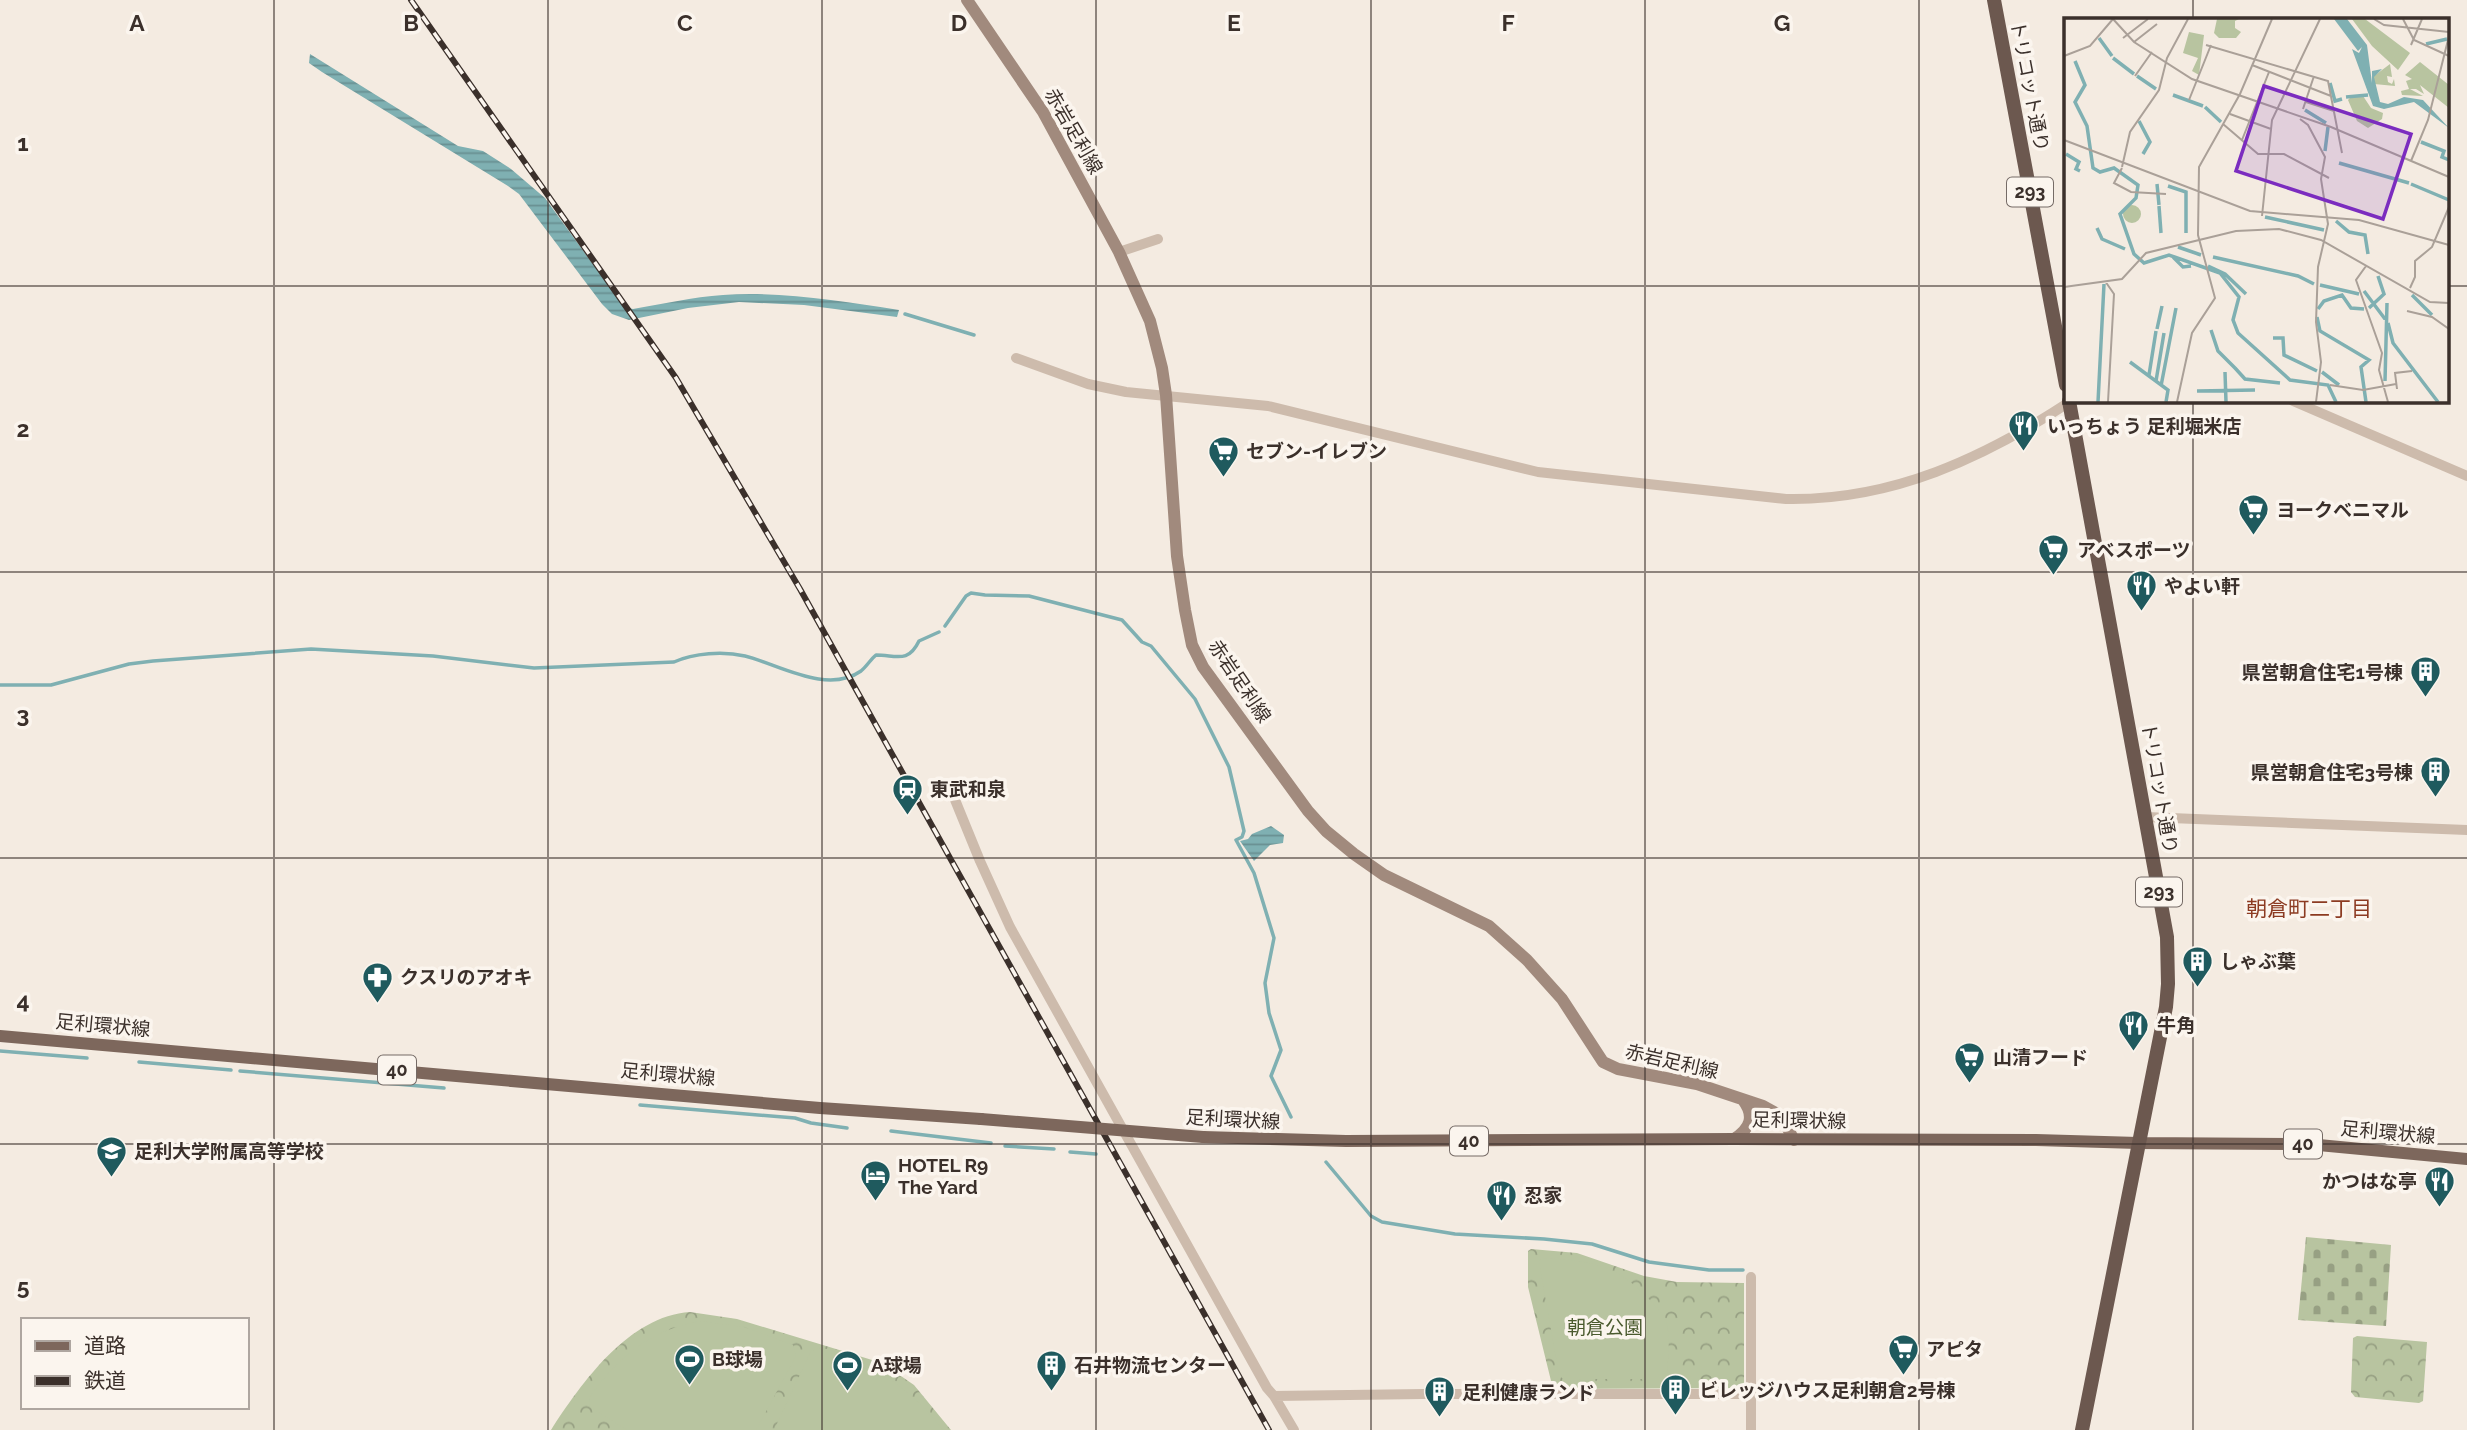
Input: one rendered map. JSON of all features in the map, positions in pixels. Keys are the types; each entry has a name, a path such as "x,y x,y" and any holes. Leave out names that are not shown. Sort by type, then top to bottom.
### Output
{"highway":[{"name":"トリコット通り","path":"1994,0 2064,374"},
{"name":"トリコット通り","path":"2070,402 2167,937 2168,984 2166,1007 2082,1430"}],"main road":[{"name":"赤岩足利線","path":"967,0 1044,112 1119,252 1150,321 1166,395 1177,556 1192,645 1203,667 1308,811 1326,831 1384,875 1489,926 1504,937 1562,999 1598,1055 1610,1066 1697,1084 1763,1106 1781,1116 1794,1140"},
{"name":"足利環状線","path":"0,1036 820,1108 1203,1137 1346,1142 1734,1139 2308,1144 2467,1159"},
{"path":"1734,1139 1750,1124 1750,1112 1743,1100"}],"street":[{"path":"1119,252 1158,239"},
{"path":"1016,358 1106,388 1268,406 1538,472 1765,497 1819,500 1862,495 1956,464 2001,443 2068,402"},
{"path":"2295,402 2467,476"},
{"path":"951,790 979,862 1010,927 1267,1388 1294,1430"},
{"path":"2146,817 2467,830"},
{"path":"1751,1277 1751,1430"},
{"path":"1274,1396 1751,1394"}],"green space":[{"path":"2306,1237 2391,1245 2386,1326 2298,1320"},
{"name":"朝倉公園","path":"1531,1249 1577,1253 1644,1276 1677,1282 1744,1283 1744,1385 1738,1388 1553,1389 1528,1287 1528,1251"},
{"path":"1542,1258 1574,1260 1601,1266 1637,1287 1666,1321 1669,1345 1667,1379 1582,1379 1567,1383 1559,1375 1539,1262"},
{"path":"690,1312 737,1319 882,1363 914,1385 951,1430 551,1430 577,1392 609,1354 627,1338 668,1316"},
{"name":"B球場","path":"700,1321 744,1327 793,1345 796,1356 756,1430 627,1430 590,1407 589,1398 624,1358 666,1331"},
{"path":"2357,1336 2427,1342 2423,1401 2419,1403 2355,1397 2351,1392 2353,1338"},
{"name":"A球場","path":"820,1348 854,1358 888,1378 919,1403 943,1430 774,1430 811,1351"}],"water":[{"path":"310,54 458,146 483,151 511,169 545,198 624,307 633,309 712,296 767,294 899,310 897,317 804,305 739,302 688,308 629,320 612,314 519,194 322,72 309,63"},
{"path":"1271,826 1284,835 1283,843 1270,845 1254,861 1240,841"}],"waterway":[{"path":"905,314 974,335"},
{"path":"945,626 971,593 1029,596 1122,620 1142,642 1151,646 1195,699 1229,767 1244,831 1242,837 1236,840 1254,873 1274,938 1265,983 1269,1013 1281,1050 1271,1076 1291,1117"},
{"path":"0,685 51,685 129,664 153,661 311,649 433,656 534,668 674,662 699,655 727,654 745,656 803,676 833,680 848,678 861,671 876,655 906,656 919,641 939,632"},
{"path":"0,1051 87,1058"},
{"path":"139,1062 231,1070"},
{"path":"240,1071 444,1088"},
{"path":"640,1105 795,1118 847,1128"},
{"path":"891,1131 991,1143"},
{"path":"1005,1146 1054,1149"},
{"path":"1070,1152 1096,1154"},
{"path":"1326,1162 1371,1216 1382,1222 1455,1234 1592,1244 1649,1262 1709,1270 1743,1270"}],"railway":[{"path":"411,0 676,378 800,589 1269,1430"}],"place":[{"name":"いっちょう 足利堀米店","path":"2024,453"},
{"name":"セブン-イレブン","path":"1223,478"},
{"name":"ヨークベニマル","path":"2253,537"},
{"name":"アベスポーツ","path":"2054,577"},
{"name":"やよい軒","path":"2141,613"},
{"name":"県営朝倉住宅1号棟","path":"2426,699"},
{"name":"県営朝倉住宅3号棟","path":"2436,799"},
{"name":"東武和泉","path":"907,816"},
{"name":"しゃぶ葉","path":"2197,988"},
{"name":"クスリのアオキ","path":"377,1004"},
{"name":"牛角","path":"2134,1052"},
{"name":"山清フード","path":"1970,1084"},
{"name":"足利大学附属高等学校","path":"111,1178"},
{"name":"HOTEL R9 The Yard","path":"875,1203"},
{"name":"かつはな亭","path":"2440,1208"},
{"name":"忍家","path":"1501,1222"},
{"name":"アピタ","path":"1903,1376"},
{"name":"B球場","path":"689,1386"},
{"name":"A球場","path":"848,1392"},
{"name":"石井物流センター","path":"1051,1392"},
{"name":"ビレッジハウス足利朝倉2号棟","path":"1676,1417"},
{"name":"足利健康ランド","path":"1439,1419"}],"district":[{"name":"朝倉町二丁目","path":"2309,909"}]}
